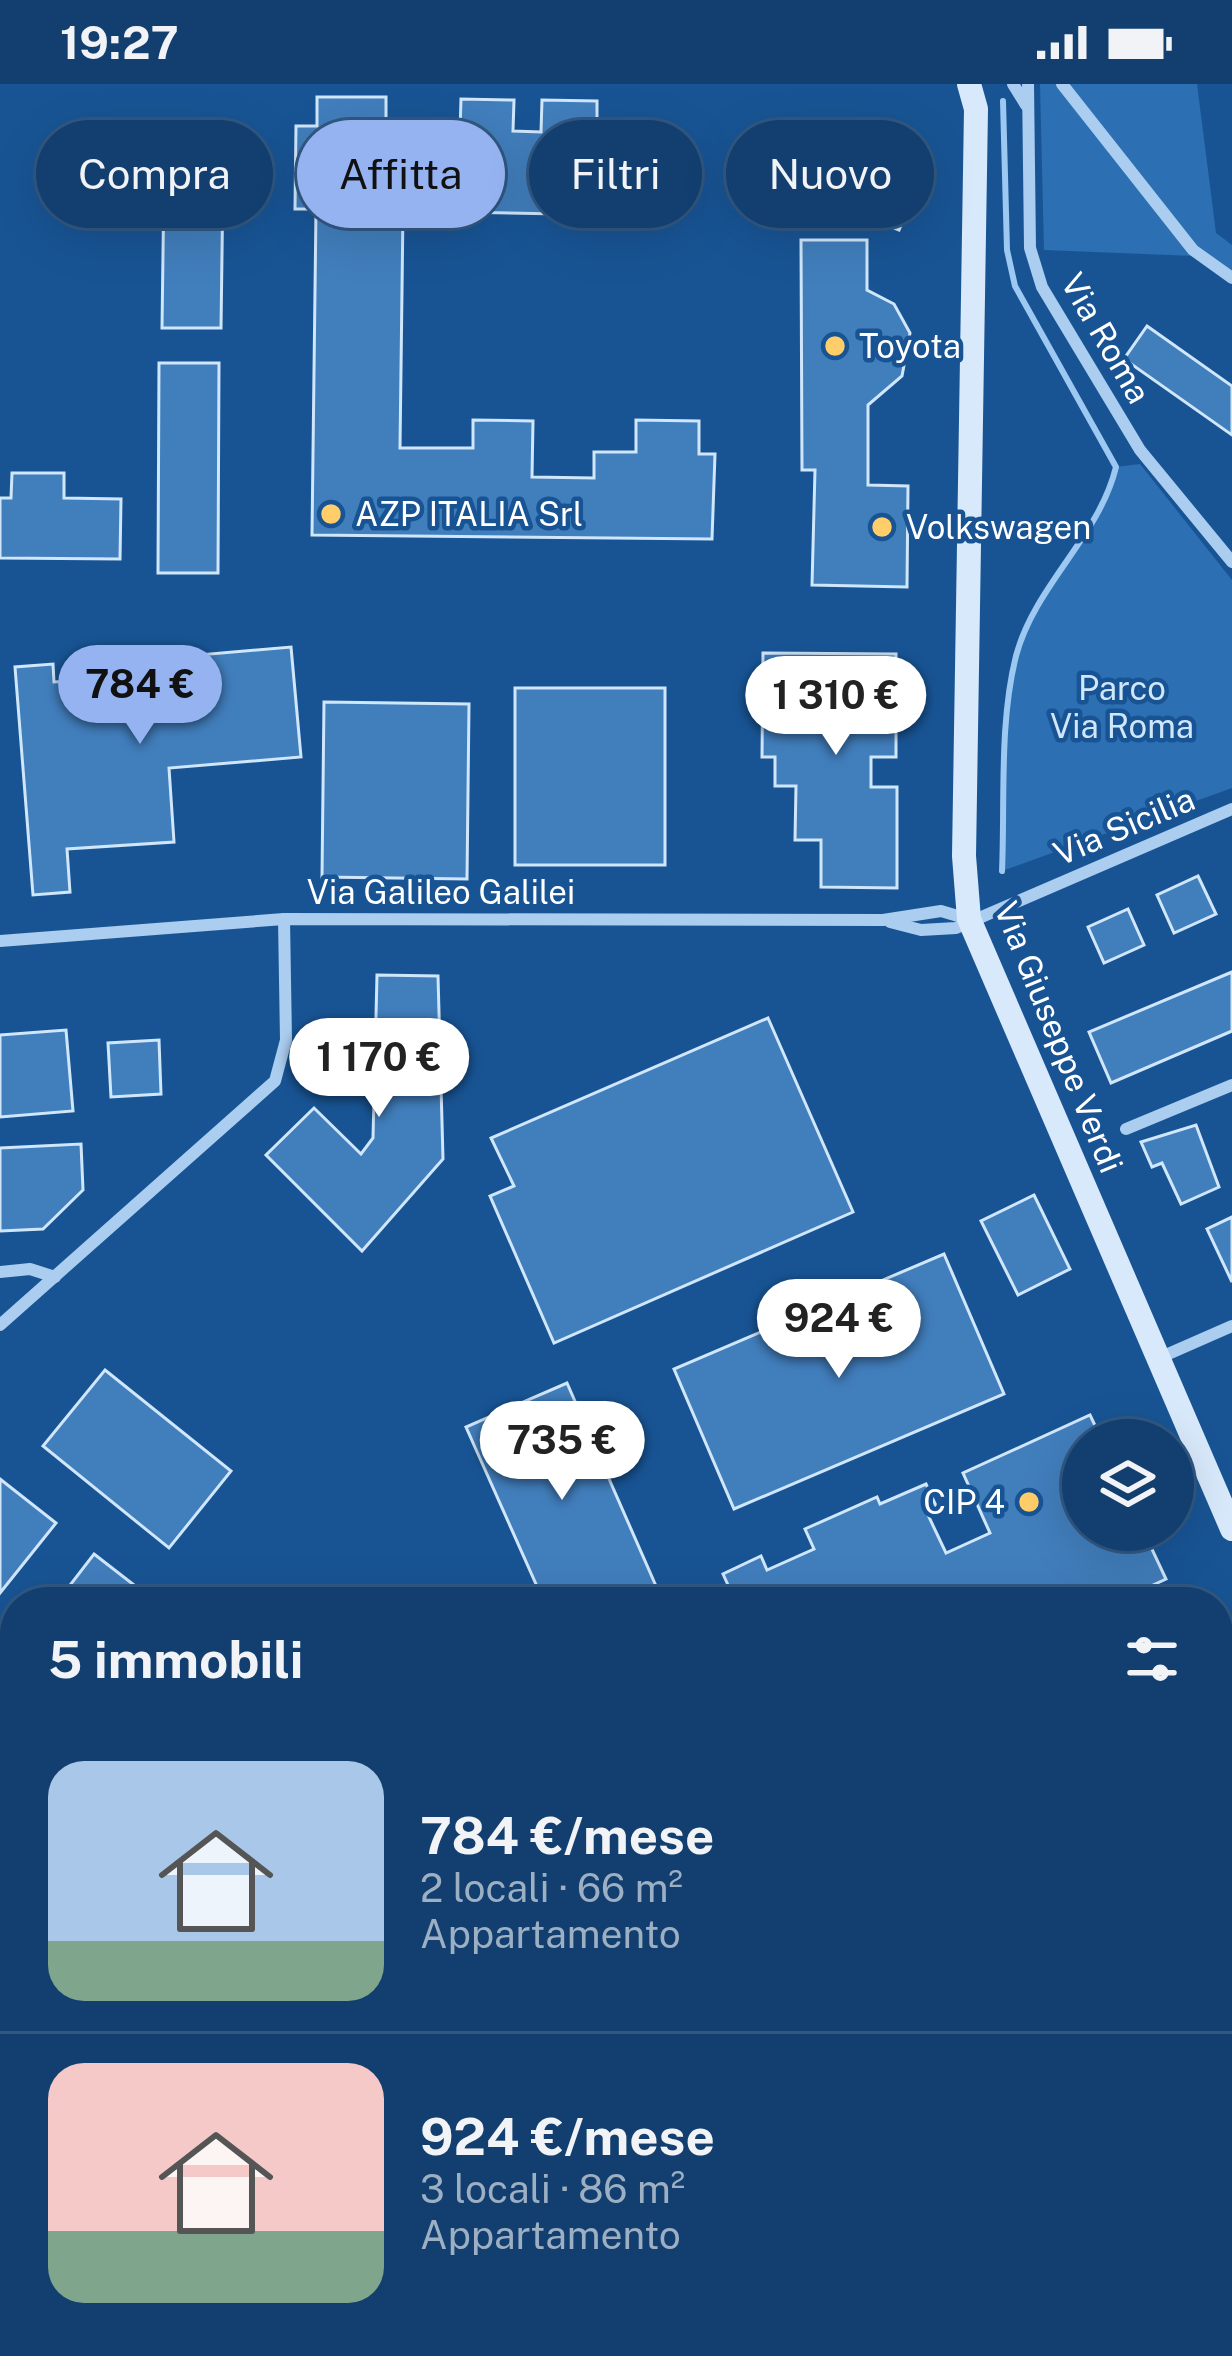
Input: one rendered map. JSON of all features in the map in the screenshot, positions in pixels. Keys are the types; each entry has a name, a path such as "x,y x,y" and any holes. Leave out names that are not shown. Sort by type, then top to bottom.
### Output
{"main road":[{"name":"Via Giuseppe Verdi","path":"985,84 973,96 964,856 969,919 1232,1529"}],"street":[{"path":"1013,84 1026,105"},
{"name":"Via Roma","path":"1028,84 1030,248 1042,287 1140,450 1232,562"},
{"path":"1062,84 1193,250 1232,278"},
{"name":"Via Sicilia","path":"969,919 1232,809"},
{"path":"0,1325 275,1081 286,1040 284,919"},
{"name":"Via Galileo Galilei","path":"0,940 284,919 883,920 938,932 969,919"},
{"path":"1126,1129 1232,1085"},
{"path":"0,1272 30,1269 55,1277"},
{"path":"1158,1359 1232,1326"}],"green space":[{"path":"1040,84 1197,84 1216,233 1232,245 1232,283 1194,256 1044,250"},
{"name":"Parco Via Roma","path":"1140,464 1232,580 1232,788 1002,871 1005,735 1016,656 1037,606 1096,516 1116,467"}],"building":[{"path":"317,97 386,97 386,120 317,120"},
{"path":"461,99 514,100 513,131 529,132 529,213 505,213 505,120 460,120"},
{"path":"542,100 597,101 597,120 541,120"},
{"path":"296,126 297,209 295,209"},
{"path":"163,228 222,228 221,328 162,328"},
{"path":"316,228 403,228 400,448 473,448 473,420 533,421 532,477 594,478 594,452 636,452 636,420 699,421 699,454 715,454 712,539 312,535"},
{"path":"801,240 867,240 867,290 894,304 910,333 902,376 868,405 868,485 908,486 907,587 812,585 815,470 802,470"},
{"path":"1147,326 1232,386 1232,435 1124,359"},
{"path":"159,363 219,363 218,573 158,573"},
{"path":"12,473 64,473 64,498 121,499 120,559 0,558 0,498 11,498"},
{"path":"291,647 301,757 169,768 174,842 67,849 70,892 33,895 15,667 53,664 54,682 177,675 175,657"},
{"path":"763,653 896,654 896,757 871,757 871,787 897,787 897,888 821,887 821,840 795,840 796,786 775,786 775,757 762,757"},
{"path":"515,688 665,688 665,865 515,865"},
{"path":"324,702 469,704 467,879 322,877"},
{"path":"1198,876 1216,914 1174,933 1157,895"},
{"path":"1128,909 1144,945 1104,963 1088,927"},
{"path":"1232,972 1232,1031 1111,1083 1089,1032"},
{"path":"377,975 438,976 443,1159 362,1251 266,1155 314,1108 361,1154 373,1138"},
{"path":"768,1018 853,1212 554,1343 490,1196 514,1186 491,1138"},
{"path":"66,1030 73,1111 0,1117 0,1035"},
{"path":"159,1040 161,1094 111,1097 108,1043"},
{"path":"1196,1125 1219,1187 1181,1204 1162,1163 1152,1167 1141,1142"},
{"path":"81,1144 83,1190 43,1229 0,1231 0,1148"},
{"path":"1034,1195 1070,1269 1018,1295 981,1221"},
{"path":"1232,1217 1232,1282 1207,1229"},
{"path":"944,1254 1004,1394 734,1509 674,1369"},
{"path":"105,1370 231,1471 169,1548 43,1446"},
{"path":"567,1383 656,1587 537,1587 466,1427"},
{"path":"1062,1428 1062,1551 1153,1551 1166,1579 1149,1587 729,1587 723,1574 761,1556 767,1570 814,1549 805,1529 877,1497 880,1504 926,1484 938,1510 928,1515 946,1553 990,1533 963,1473"},
{"path":"0,1479 56,1523 5,1587 0,1587"},
{"path":"94,1554 137,1587 69,1587"}],"waterway":[{"path":"1002,871 1005,735 1016,656 1037,606 1096,516 1116,467 1015,286 1007,250 1003,101"}],"place":[{"name":"Toyota","path":"835,346"},
{"name":"AZP ITALIA Srl","path":"331,514"},
{"name":"Volkswagen","path":"882,527"},
{"name":"CIP 4","path":"1029,1502"}]}
